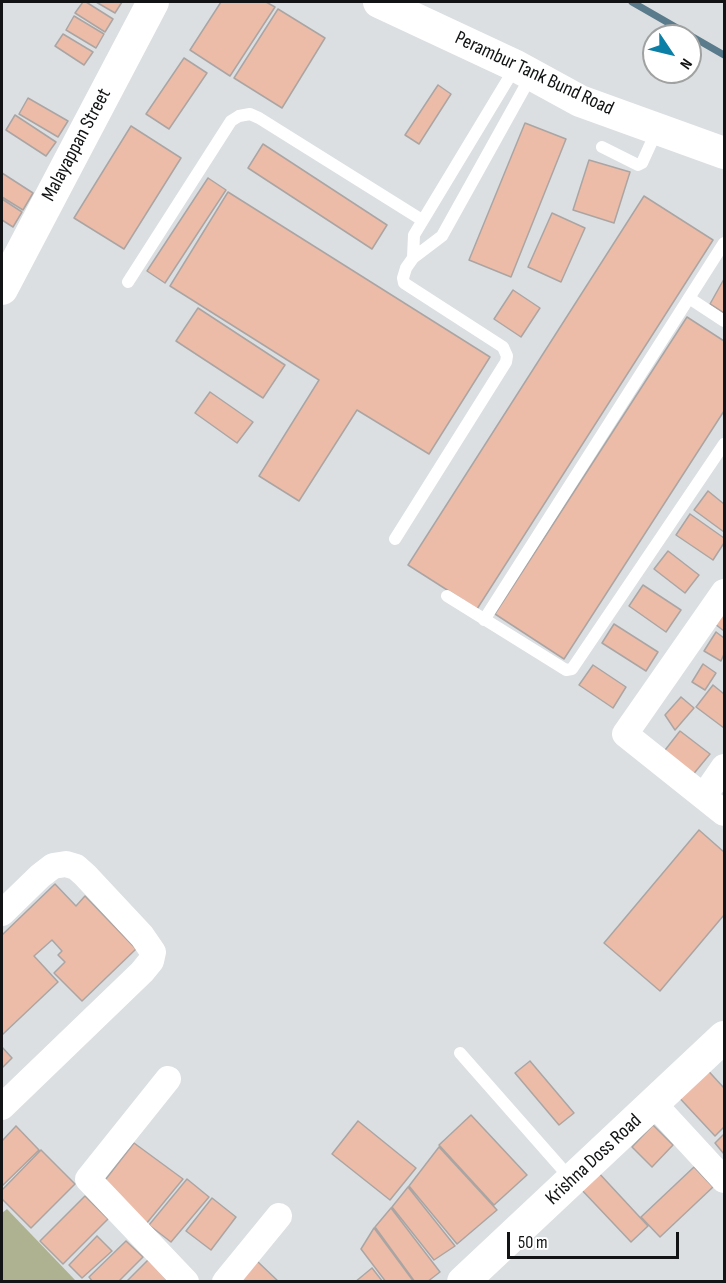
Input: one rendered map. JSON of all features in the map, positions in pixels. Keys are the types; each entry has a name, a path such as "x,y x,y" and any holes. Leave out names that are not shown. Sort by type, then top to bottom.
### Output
{"street":[{"name":"Malayappan Street","path":"2,289 153,2"},
{"name":"Perambur Tank Bund Road","path":"379,2 524,70 580,101 724,153"},
{"path":"724,592 625,734 724,813"},
{"path":"704,796 724,767"},
{"path":"2,913 53,866 66,864 75,867 85,875 142,936 153,952 151,961 142,972 2,1107"},
{"name":"Krishna Doss Road","path":"467,1280 724,1037"},
{"path":"168,1078 88,1179 186,1281"},
{"path":"654,1104 724,1180"},
{"path":"225,1281 279,1216"}],"lane":[{"path":"414,258 414,235 422,220 524,70"},
{"path":"395,539 506,362 507,356 503,347 404,283 403,278 406,268 414,258 442,236 524,70"},
{"path":"128,282 231,121 250,114 269,123 422,220"},
{"path":"603,147 638,165 642,163 658,129"},
{"path":"484,620 724,243"},
{"path":"689,298 724,321"},
{"path":"447,596 566,670 572,669 724,444"},
{"path":"459,1053 572,1180"}],"green space":[{"path":"7,1209 76,1281 2,1281 2,1213"}],"building":[{"path":"83,2 113,19 105,32 75,13"},
{"path":"96,2 122,2 115,13"},
{"path":"221,2 266,2 275,7 230,76 190,50"},
{"path":"278,9 325,38 282,108 234,78"},
{"path":"74,16 104,34 96,48 66,30"},
{"path":"63,34 93,52 84,65 55,46"},
{"path":"184,58 207,73 169,129 146,114"},
{"path":"438,85 451,94 419,144 405,135"},
{"path":"28,98 68,121 58,137 19,114"},
{"path":"15,115 56,142 46,156 6,130"},
{"path":"525,123 566,139 511,277 469,260"},
{"path":"131,126 181,158 124,249 74,218"},
{"path":"263,144 387,225 372,249 248,168"},
{"path":"589,160 630,172 614,223 573,210"},
{"path":"2,173 33,193 23,210 2,197"},
{"path":"208,178 226,190 165,283 147,271"},
{"path":"228,192 490,357 429,454 357,410 299,501 259,476 319,380 170,286"},
{"path":"644,196 713,240 477,609 408,565"},
{"path":"2,199 22,212 13,227 2,220"},
{"path":"552,213 585,228 561,282 528,267"},
{"path":"724,279 724,313 710,304"},
{"path":"513,290 540,308 521,337 494,319"},
{"path":"198,308 285,365 263,398 176,341"},
{"path":"687,317 724,341 724,411 564,659 495,614"},
{"path":"210,392 253,422 237,443 195,413"},
{"path":"708,491 724,504 724,532 694,510"},
{"path":"690,514 724,538 724,543 713,560 676,535"},
{"path":"668,551 699,575 685,593 654,569"},
{"path":"643,585 681,610 666,632 629,606"},
{"path":"724,612 724,631 715,624"},
{"path":"614,624 658,652 646,671 602,643"},
{"path":"716,632 724,638 724,654 721,661 704,651"},
{"path":"703,664 716,673 705,690 692,682"},
{"path":"593,665 626,687 613,708 579,685"},
{"path":"713,685 724,694 724,728 696,707"},
{"path":"681,697 694,708 675,730 665,715"},
{"path":"680,731 710,754 691,777 662,754"},
{"path":"699,830 724,852 724,915 660,991 604,943"},
{"path":"55,884 76,906 85,896 136,949 82,1001 54,973 65,962 58,955 62,951 52,940 34,956 58,982 2,1035 2,935"},
{"path":"2,1047 12,1058 2,1068"},
{"path":"530,1061 574,1113 559,1125 515,1073"},
{"path":"702,1064 724,1088 724,1127 715,1136 673,1091"},
{"path":"471,1115 527,1175 494,1205 439,1145"},
{"path":"358,1121 416,1168 390,1200 332,1154"},
{"path":"653,1125 673,1145 652,1167 632,1147"},
{"path":"16,1126 39,1150 2,1186 2,1141"},
{"path":"724,1134 724,1154 715,1143"},
{"path":"134,1143 183,1179 146,1224 102,1184"},
{"path":"439,1147 497,1210 457,1244 409,1186"},
{"path":"41,1150 75,1184 31,1228 2,1199 2,1190"},
{"path":"694,1167 713,1187 660,1237 641,1217"},
{"path":"596,1170 648,1226 631,1242 579,1187"},
{"path":"187,1179 209,1197 171,1242 149,1225"},
{"path":"408,1187 455,1246 434,1260 392,1207"},
{"path":"85,1196 108,1219 63,1264 40,1241"},
{"path":"212,1198 236,1217 211,1250 186,1231"},
{"path":"391,1208 440,1272 427,1282 415,1282 375,1227"},
{"path":"374,1228 414,1282 386,1282 361,1249"},
{"path":"97,1236 112,1251 82,1278 69,1265"},
{"path":"126,1241 143,1257 118,1282 93,1282 89,1277"},
{"path":"148,1260 169,1282 126,1282"},
{"path":"257,1261 279,1282 238,1282"},
{"path":"372,1268 383,1282 355,1282"}],"waterway":[{"path":"632,2 724,55"}]}
